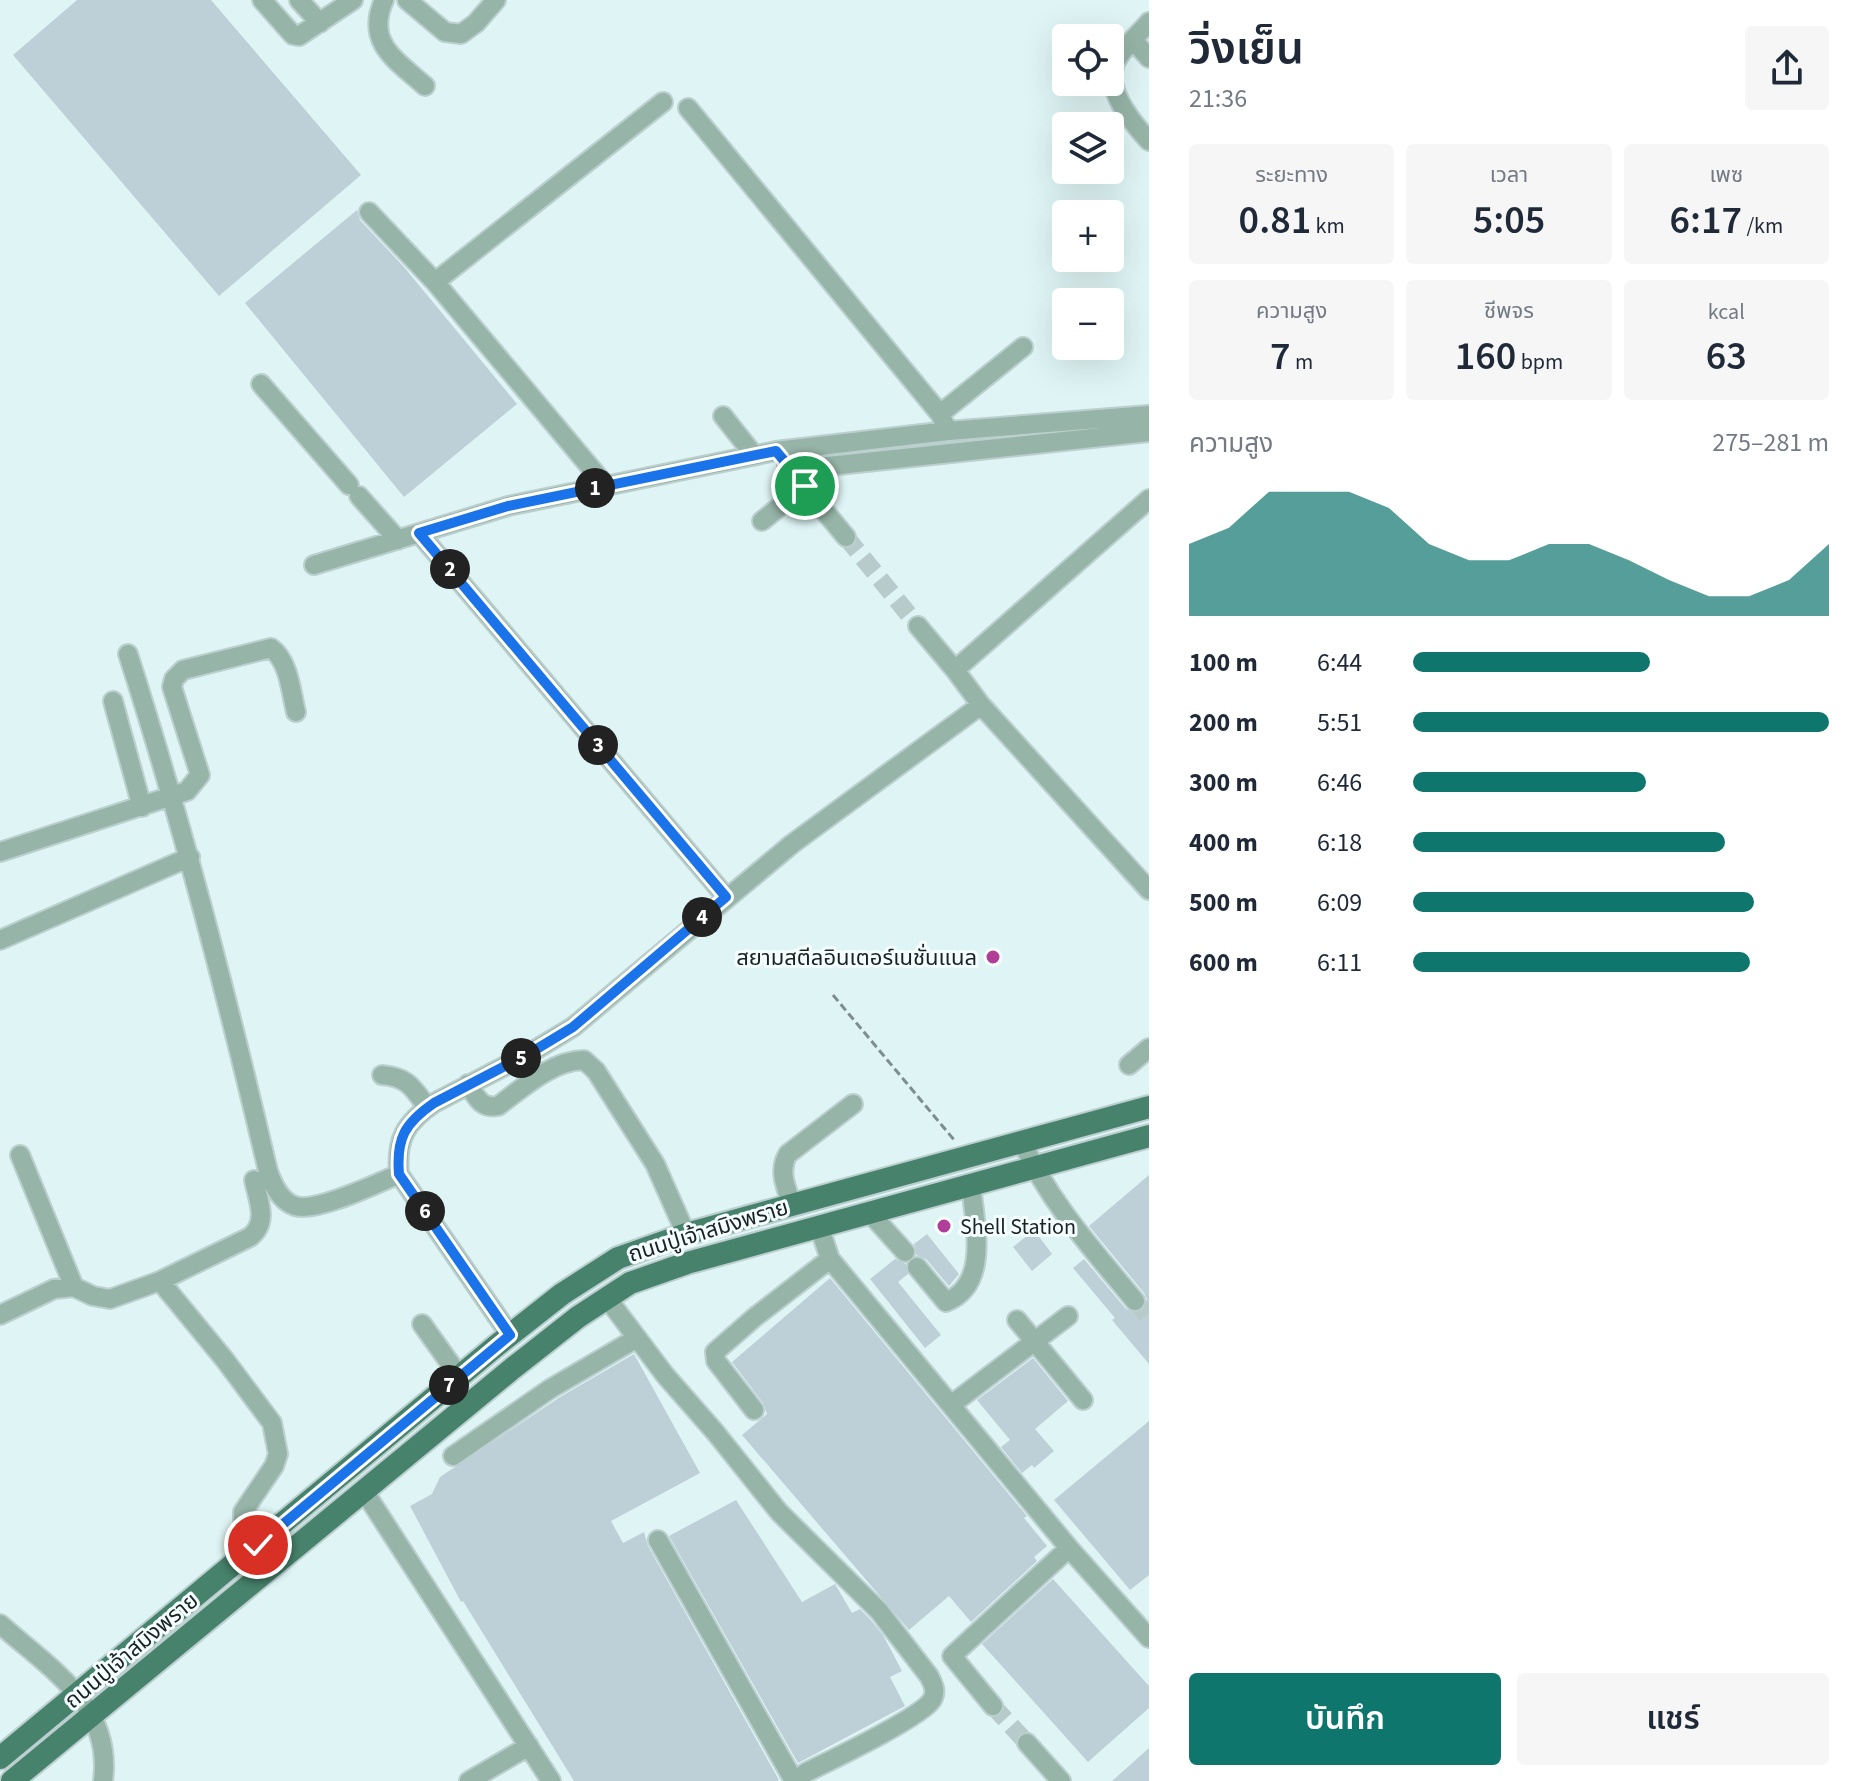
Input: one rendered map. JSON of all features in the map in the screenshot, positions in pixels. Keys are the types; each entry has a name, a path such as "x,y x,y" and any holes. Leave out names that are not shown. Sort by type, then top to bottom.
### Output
{"main road":[{"name":"ถนนปู่เจ้าสมิงพราย","path":"6,1753 459,1376 562,1294 618,1258 686,1234 1149,1107"},
{"name":"ถนนปู่เจ้าสมิงพราย","path":"20,1774 545,1342 630,1283 687,1263 1149,1136"}],"street":[{"path":"262,0 293,35 299,36 343,3"},
{"path":"299,0 320,23"},
{"path":"384,0 377,15 376,30 386,51 425,86"},
{"path":"407,0 445,32 461,34 476,23 496,0"},
{"path":"1149,22 1117,58 1113,71 1114,87 1123,108 1149,141"},
{"path":"1133,40 1149,58"},
{"path":"435,282 663,102"},
{"path":"688,108 944,422"},
{"path":"369,212 435,282 606,486"},
{"path":"944,422 1023,347"},
{"path":"261,384 398,540"},
{"path":"314,565 508,506 776,451 944,422 1149,415"},
{"path":"723,416 754,455"},
{"path":"791,470 1149,432"},
{"path":"776,451 846,537"},
{"path":"762,521 805,486"},
{"path":"955,670 1149,499"},
{"path":"419,533 726,897"},
{"path":"918,626 981,705 1149,890"},
{"path":"0,852 187,791 200,775 172,687 174,679 183,670 271,648 279,653 284,663 296,712"},
{"path":"128,654 174,796 275,1189 296,1206 308,1207 336,1200 399,1174"},
{"path":"113,701 142,807"},
{"path":"510,1335 399,1174 397,1152 405,1129 427,1107 573,1027 792,844 981,705"},
{"path":"0,940 190,857"},
{"path":"1129,1065 1149,1048"},
{"path":"468,1084 480,1103 489,1108 498,1106 549,1070 570,1061 584,1060 596,1071 655,1164 686,1234"},
{"path":"382,1075 399,1076 411,1085 427,1107"},
{"path":"792,1205 782,1163 788,1154 853,1104"},
{"path":"1022,1141 1033,1167 1078,1231 1135,1301"},
{"path":"20,1155 74,1287"},
{"path":"0,1315 54,1289 74,1287 93,1296 110,1299 160,1281 239,1243 258,1230 262,1221 254,1180"},
{"path":"917,1267 946,1302 968,1286 974,1273 976,1248 971,1184"},
{"path":"869,1212 905,1252"},
{"path":"819,1226 830,1259 1069,1548 1149,1638"},
{"path":"754,1410 716,1361 715,1352 830,1259"},
{"path":"160,1281 272,1423 278,1454 274,1466 243,1512 243,1523 258,1545"},
{"path":"607,1298 665,1375 779,1512 879,1611 929,1676 934,1686 934,1697 926,1706 898,1724 795,1781 658,1540"},
{"path":"951,1405 1068,1316"},
{"path":"1017,1320 1083,1400"},
{"path":"422,1324 459,1376"},
{"path":"453,1456 550,1389 637,1338"},
{"path":"364,1491 551,1781"},
{"path":"993,1706 952,1656 1069,1548"},
{"path":"0,1624 79,1694 93,1715 104,1748 103,1781"},
{"path":"1027,1743 1061,1781"},
{"path":"469,1781 529,1746"}],"path":[{"path":"833,995 967,1156"}],"building":[{"path":"77,0 211,0 361,175 219,296 13,55"},
{"path":"357,210 360,220 404,267 517,404 404,497 245,303"},
{"path":"1149,1175 1149,1364 1073,1268 1084,1259 1126,1309 1136,1313 1143,1310 1147,1300 1144,1293 1089,1226"},
{"path":"1034,1230 1052,1254 1032,1271 1013,1247"},
{"path":"927,1234 959,1274 949,1286 926,1259 916,1255 914,1244"},
{"path":"895,1259 906,1264 908,1274 898,1282 941,1335 925,1348 870,1279"},
{"path":"830,1278 1027,1516 1024,1518 1047,1546 1034,1557 1037,1561 971,1622 949,1596 909,1630 742,1435 767,1414 763,1403 732,1362"},
{"path":"634,1354 700,1473 611,1521 623,1543 644,1532 648,1546 777,1781 574,1781 461,1602 410,1506 432,1494 440,1477 560,1397"},
{"path":"1033,1358 1068,1401 1035,1429 1054,1451 1034,1468 1032,1465 1022,1473 1001,1447 1010,1440 977,1400"},
{"path":"1149,1421 1149,1575 1130,1590 1054,1500"},
{"path":"736,1500 802,1602 835,1584 852,1613 860,1609 883,1635 902,1671 890,1677 905,1706 798,1763 669,1536"},
{"path":"1053,1579 1149,1686 1149,1708 1088,1762 982,1644"},
{"path":"1149,1748 1149,1781 1112,1781"}],"tunnel":[{"path":"846,537 918,626"},
{"path":"1135,1301 1149,1317"},
{"path":"993,1706 1027,1743"}],"place":[{"name":"สยามสตีลอินเตอร์เนชั่นแนล","path":"993,957"},
{"name":"Shell Station","path":"944,1226"}],"route":[{"path":"258,1545 510,1335 399,1174 397,1152 405,1129 420,1112 434,1103 553,1041 573,1027 726,897 419,533 508,506 776,451 805,486"}]}
